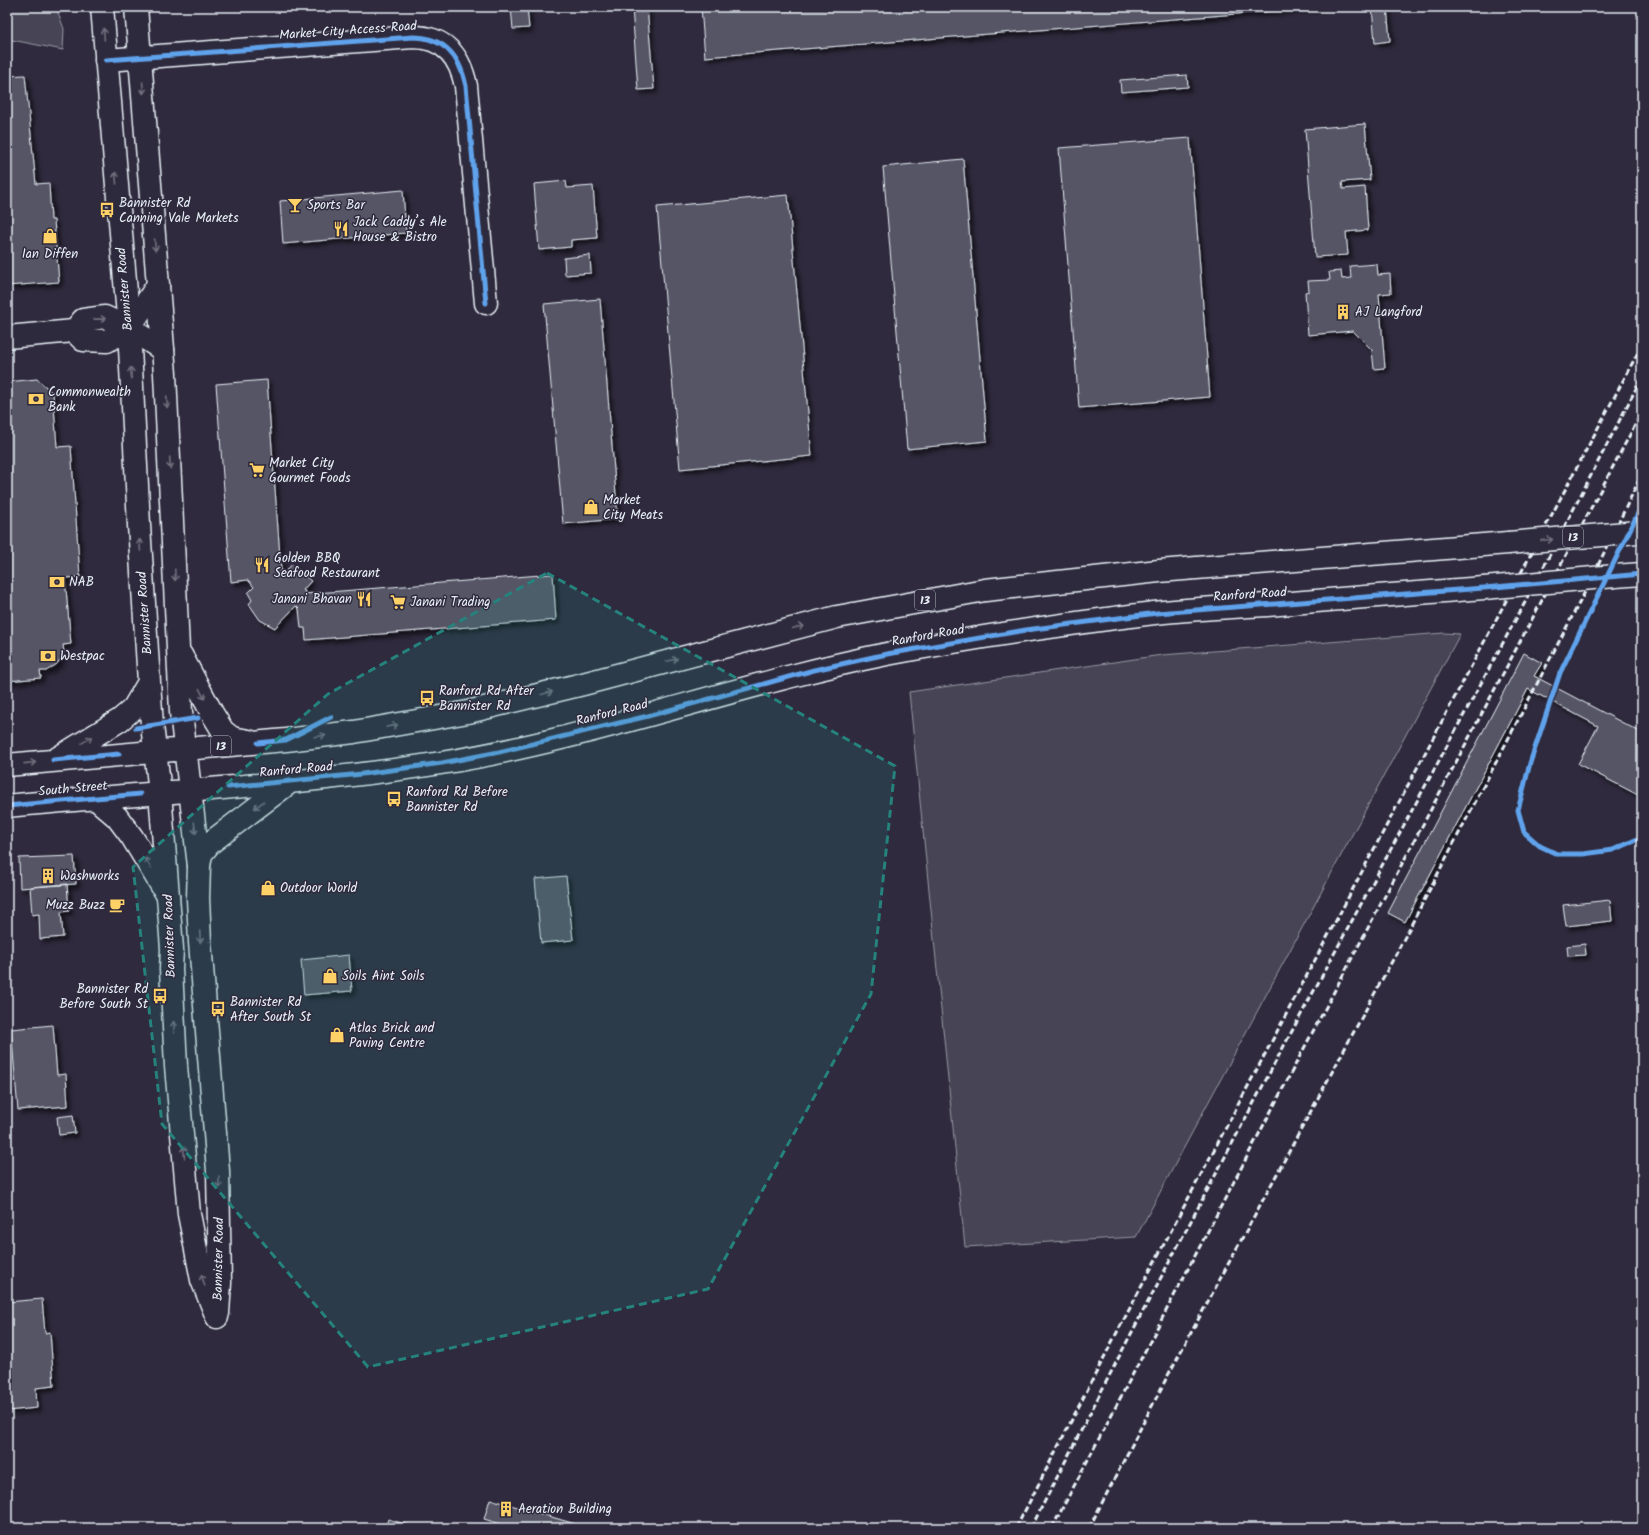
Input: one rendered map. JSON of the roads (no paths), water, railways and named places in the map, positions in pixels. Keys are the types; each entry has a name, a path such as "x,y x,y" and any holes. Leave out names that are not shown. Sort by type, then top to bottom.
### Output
{"main road":[{"name":"Bannister Road","path":"102,7 129,328 139,525 150,682 172,949 171,969 176,1066 189,1214 202,1280 217,1317 220,1283 218,1171 200,942 198,898 199,866 181,712 177,647 172,494 163,350 136,7"},
{"name":"Market City Access Road","path":"106,60 413,37 423,37 434,40 442,45 452,53 460,63 466,86 486,303"},
{"path":"7,337 74,331 83,340 107,341 129,328 158,285"},
{"path":"129,328 163,350"},
{"name":"13","path":"7,765 258,743 354,732 468,712 583,684 837,616 985,590 1159,571 1640,532"},
{"name":"Ranford Road","path":"190,790 290,782 442,763 499,752 648,716 814,670 887,654 1026,630 1157,613 1484,588 1642,574"},
{"path":"177,647 223,731 232,738 258,743"},
{"path":"53,760 133,709 150,682"},
{"path":"199,866 201,854 210,843 290,782"},
{"name":"South Street","path":"7,806 190,790"},
{"path":"95,798 117,817 132,837 168,896"}],"railway":[{"path":"1016,1528 1113,1340 1642,345"},
{"path":"1031,1528 1123,1349 1285,1044 1529,595 1642,377"},
{"path":"1052,1528 1301,1054 1642,412"},
{"path":"1089,1528 1166,1379 1397,952 1587,588 1642,474"}],"place":[{"name":"Sports Bar","path":"295,205"},
{"name":"Bannister Rd Canning Vale Markets","path":"107,210"},
{"name":"Jack Caddy’s Ale House & Bistro","path":"341,229"},
{"name":"Ian Diffen","path":"50,236"},
{"name":"AJ Langford","path":"1343,312"},
{"name":"Commonwealth Bank","path":"36,399"},
{"name":"Market City Gourmet Foods","path":"257,470"},
{"name":"Market City Meats","path":"591,507"},
{"name":"Golden BBQ Seafood Restaurant","path":"262,565"},
{"name":"NAB","path":"57,582"},
{"name":"Janani Bhavan","path":"364,599"},
{"name":"Janani Trading","path":"398,602"},
{"name":"Westpac","path":"48,656"},
{"name":"Ranford Rd After Bannister Rd","path":"427,698"},
{"name":"Ranford Rd Before Bannister Rd","path":"394,799"},
{"name":"Washworks","path":"48,876"},
{"name":"Outdoor World","path":"268,888"},
{"name":"Muzz Buzz","path":"117,905"},
{"name":"Soils Aint Soils","path":"330,976"},
{"name":"Bannister Rd Before South St","path":"160,996"},
{"name":"Bannister Rd After South St","path":"218,1009"},
{"name":"Atlas Brick and Paving Centre","path":"337,1035"},
{"name":"Aeration Building","path":"506,1509"}]}
